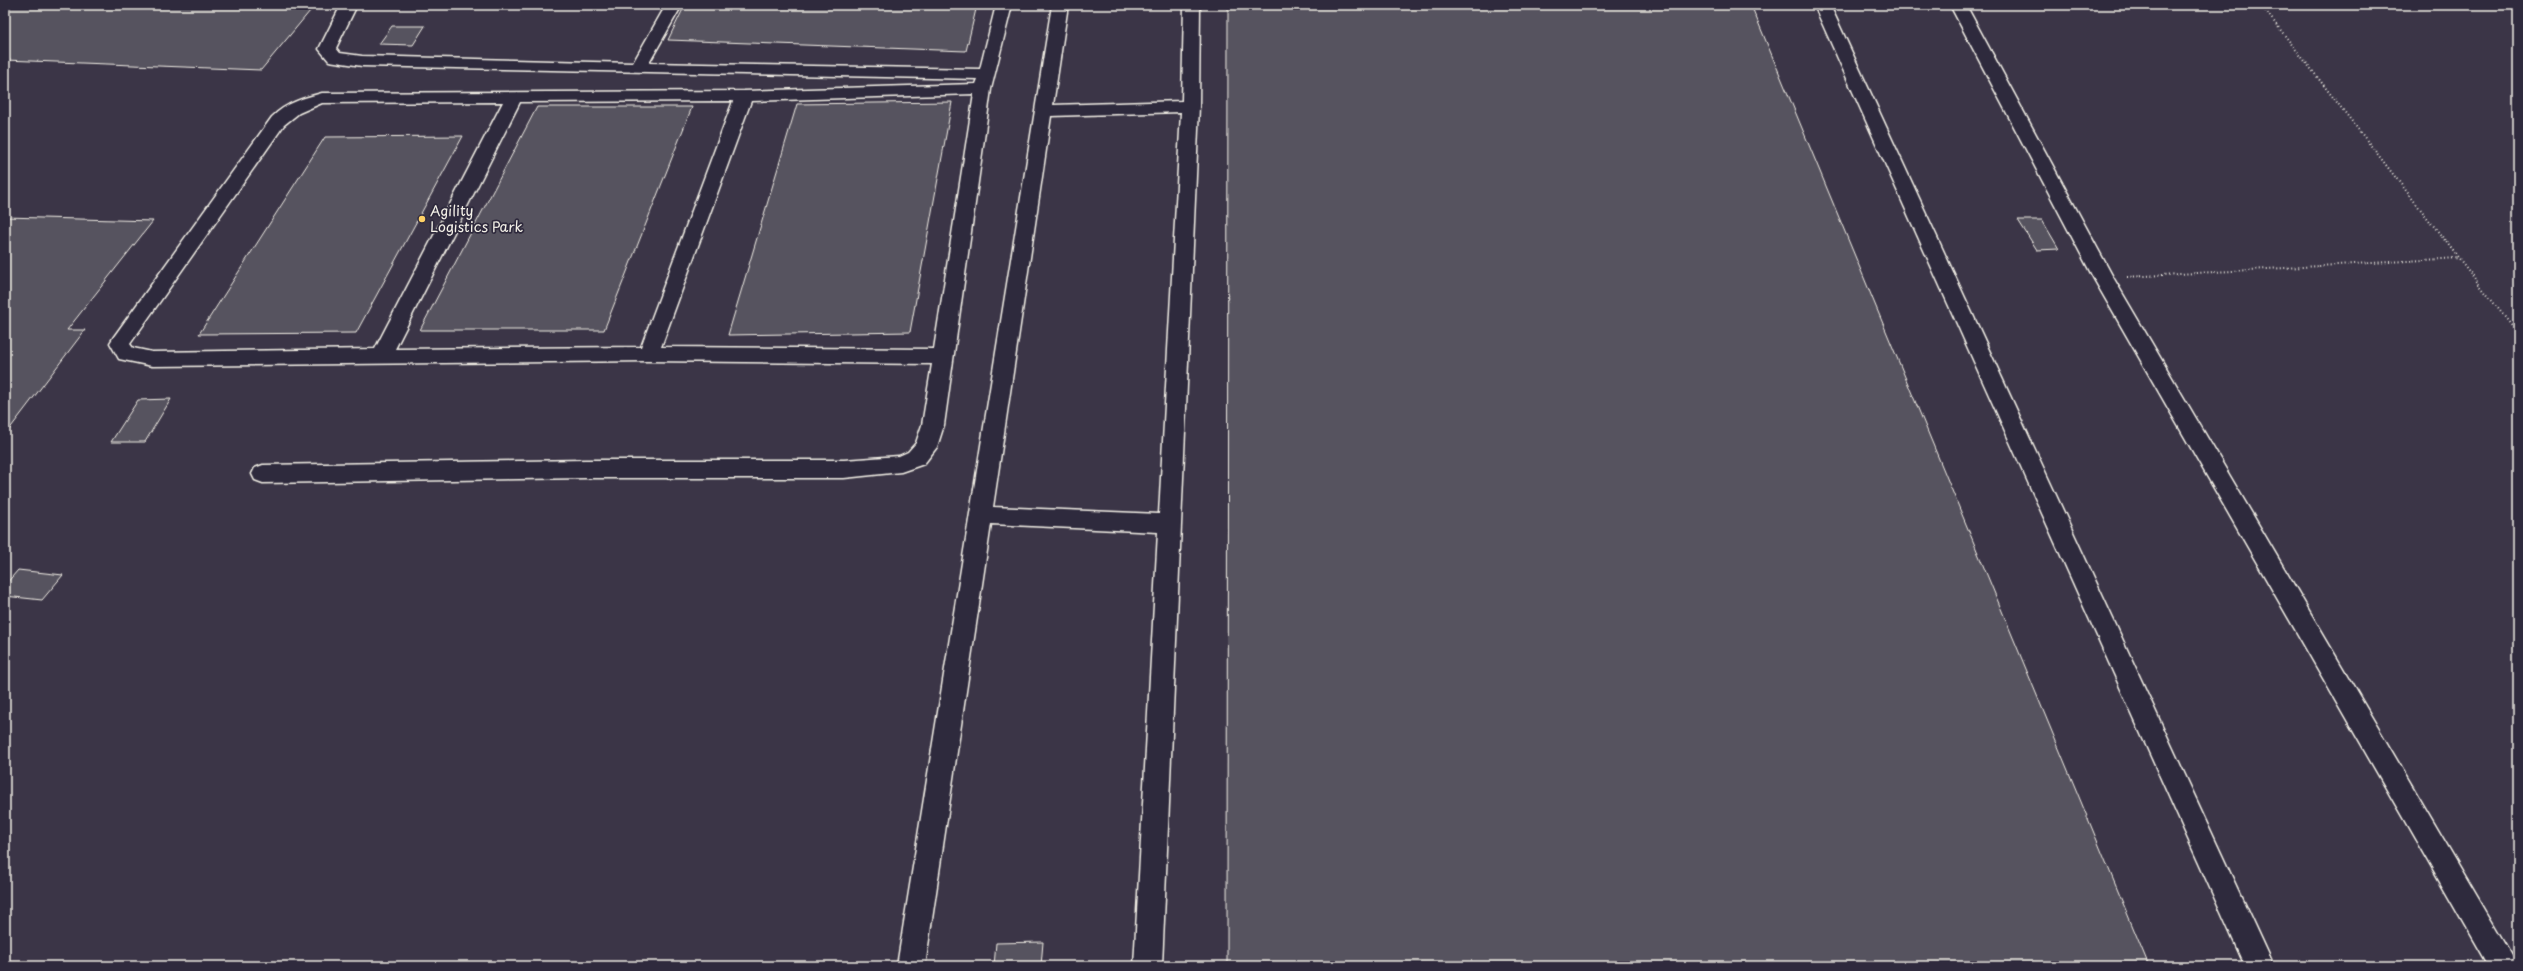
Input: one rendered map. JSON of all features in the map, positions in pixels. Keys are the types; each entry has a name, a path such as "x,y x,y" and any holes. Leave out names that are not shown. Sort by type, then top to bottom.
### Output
{"lane":[{"path":"350,5 327,49 335,57 370,61 638,68 986,81"},
{"path":"638,68 674,5"},
{"path":"263,474 586,469 844,469 901,464 916,458 926,447 933,424 942,357 986,81 1004,5"},
{"path":"911,966 980,515 1045,111 1060,5"},
{"path":"1148,966 1190,106 1192,5"},
{"path":"1822,5 2259,966"},
{"path":"1958,5 2104,279 2504,966"},
{"path":"942,357 648,354 152,358 126,354 120,343 286,112 322,98 744,96 986,81"},
{"path":"648,354 744,96"},
{"path":"381,357 514,98"},
{"path":"1045,111 1190,106"},
{"path":"980,515 1170,524"}],"path":[{"path":"2261,5 2518,334"},
{"path":"2104,279 2460,258"}],"shaded area":[{"path":"5,5 2518,5 2518,966 5,966"}],"building":[{"path":"5,5 315,5 261,70 5,60"},
{"path":"685,5 977,5 966,51 668,40"},
{"path":"1228,5 1751,5 2149,966 1227,966"},
{"path":"392,26 425,26 413,45 379,44"},
{"path":"952,102 910,332 728,335 797,104"},
{"path":"537,107 692,107 604,330 420,330"},
{"path":"463,136 356,333 199,334 325,137"},
{"path":"5,217 153,221 67,330 85,330 5,435"},
{"path":"2018,220 2042,220 2059,249 2037,250"},
{"path":"171,399 145,442 111,442 138,400"},
{"path":"18,570 63,575 42,600 5,596 5,585"},
{"path":"1043,942 1041,966 994,966 996,943"}],"place":[{"name":"Agility Logistics Park","path":"422,219"}]}
